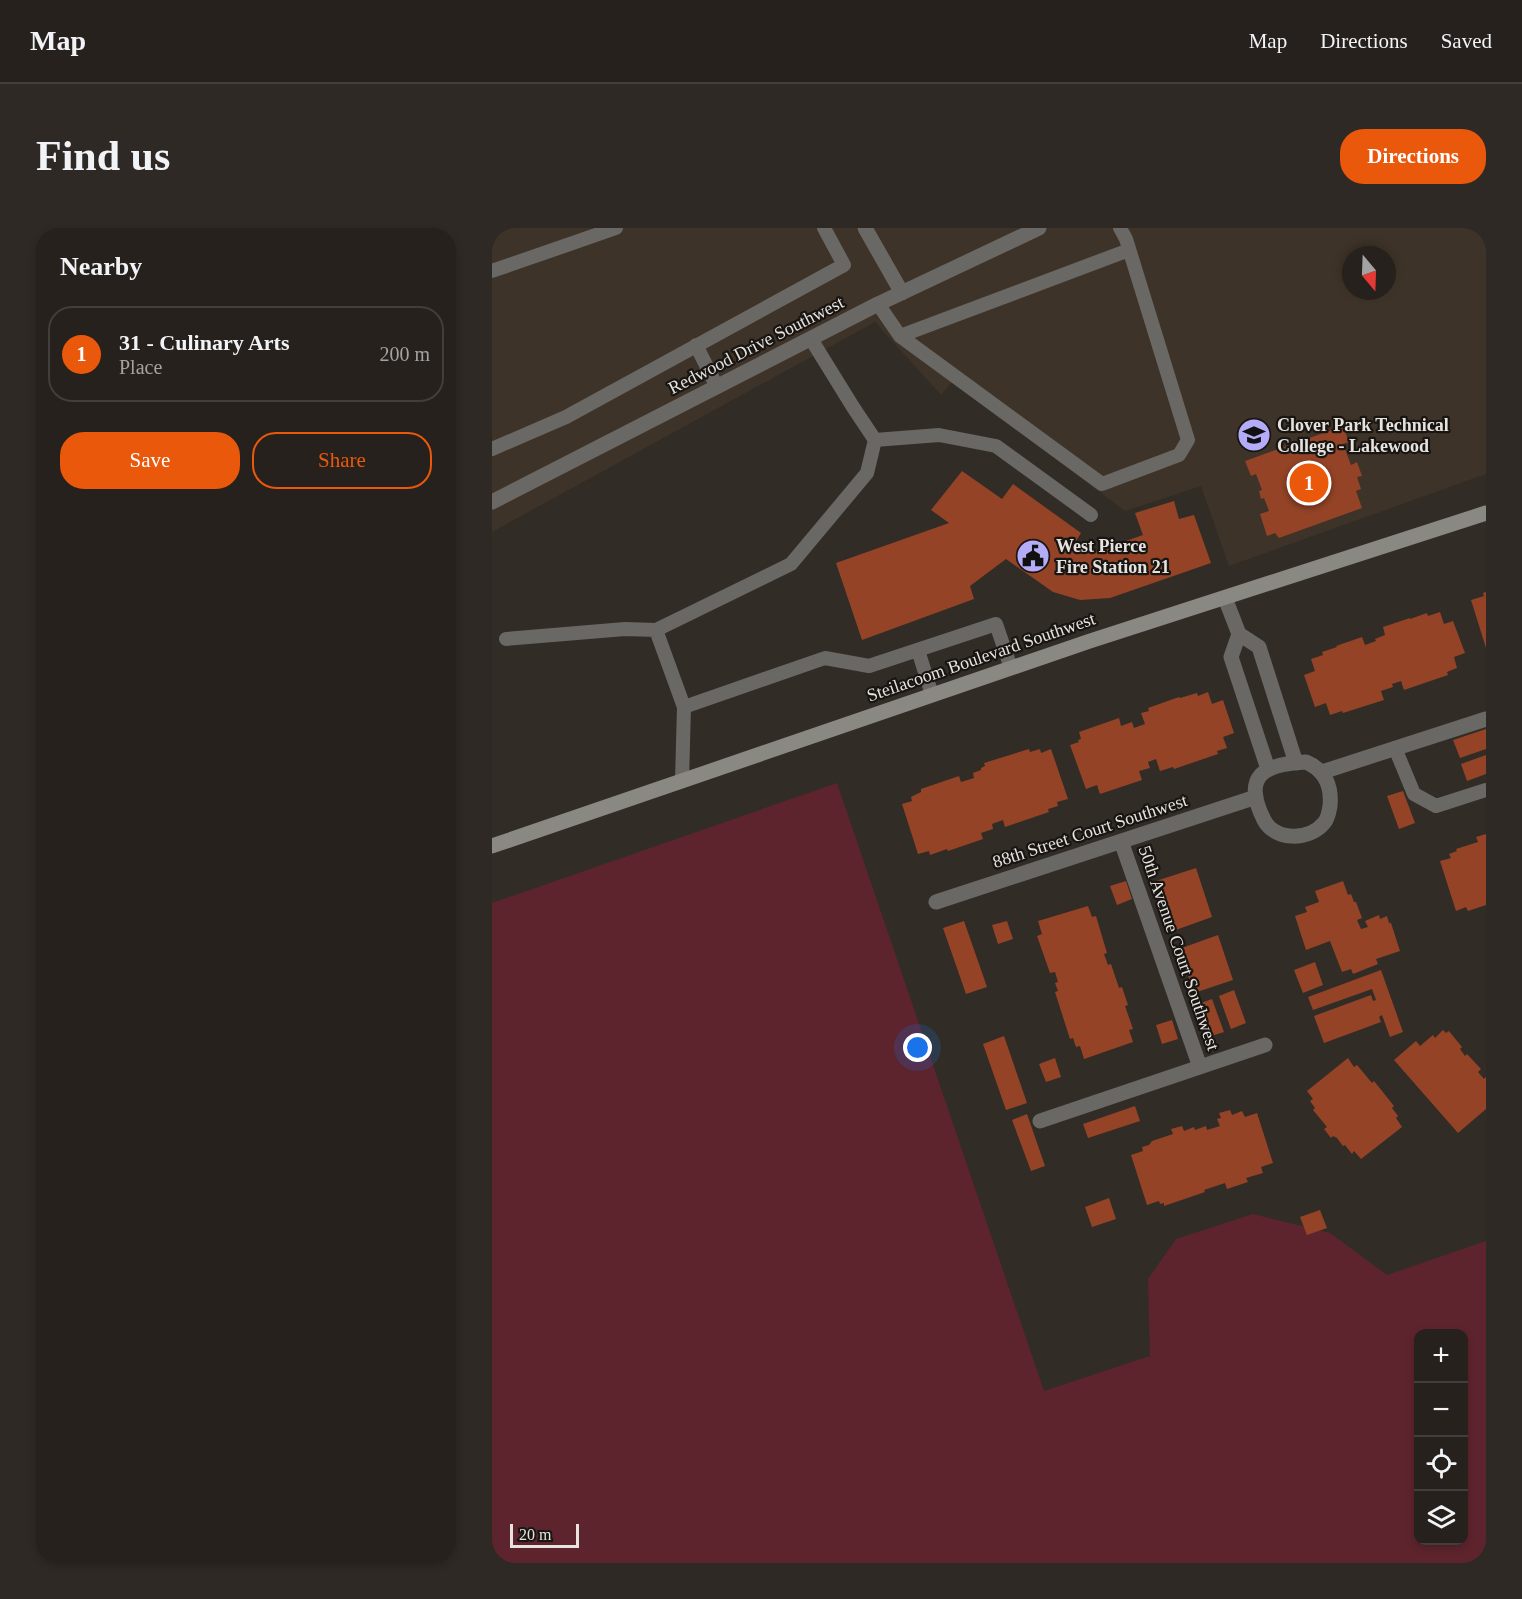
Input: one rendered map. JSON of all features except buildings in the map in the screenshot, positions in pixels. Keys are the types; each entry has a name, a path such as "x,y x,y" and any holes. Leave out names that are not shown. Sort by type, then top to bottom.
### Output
{"main road":[{"name":"Steilacoom Boulevard Southwest","path":"492,846 1011,668 1486,513"}],"street":[{"path":"865,228 902,293"},
{"name":"Redwood Drive Southwest","path":"492,502 878,304 1039,228"},
{"path":"1225,597 1239,633 1259,647 1296,763"},
{"path":"1239,633 1231,657 1268,769"},
{"path":"1322,772 1486,719"},
{"path":"1306,762 1322,772 1329,783 1329,814 1324,823 1307,835 1287,836 1275,832 1267,825 1259,811 1255,784 1259,776 1268,769 1296,763 1306,762"},
{"name":"88th Street Court Southwest","path":"936,902 1256,797"},
{"name":"50th Avenue Court Southwest","path":"1121,841 1200,1067"},
{"path":"1040,1121 1265,1045"}],"lane":[{"path":"492,271 616,228"},
{"path":"492,449 566,417 844,265 824,228"},
{"path":"878,304 900,336 1102,484 1179,455 1188,440 1129,250 1120,228"},
{"path":"900,336 1129,250"},
{"path":"506,639 625,629 656,630 791,564 867,473 875,440 811,339"},
{"path":"696,345 717,387"},
{"path":"875,440 939,435 996,446 1091,515"},
{"path":"684,707 825,658 869,666 996,624 1011,668"},
{"path":"656,630 684,707 682,781"},
{"path":"918,650 932,695"},
{"path":"1395,748 1414,794 1436,806 1486,790"}],"shaded area":[{"name":"Clover Park Technical College - Lakewood","path":"492,228 1486,228 1486,474 1229,566 1201,486 1125,511 952,382 941,395 875,322 492,532"},
{"path":"837,783 1044,1391 1150,1356 1148,1279 1176,1239 1253,1214 1330,1233 1387,1275 1486,1241 1486,1563 492,1563 492,903"}],"place":[{"name":"Clover Park Technical College - Lakewood","path":"1254,435"},
{"name":"31 - Culinary Arts","path":"1309,483"},
{"name":"West Pierce Fire Station 21","path":"1033,556"}]}
